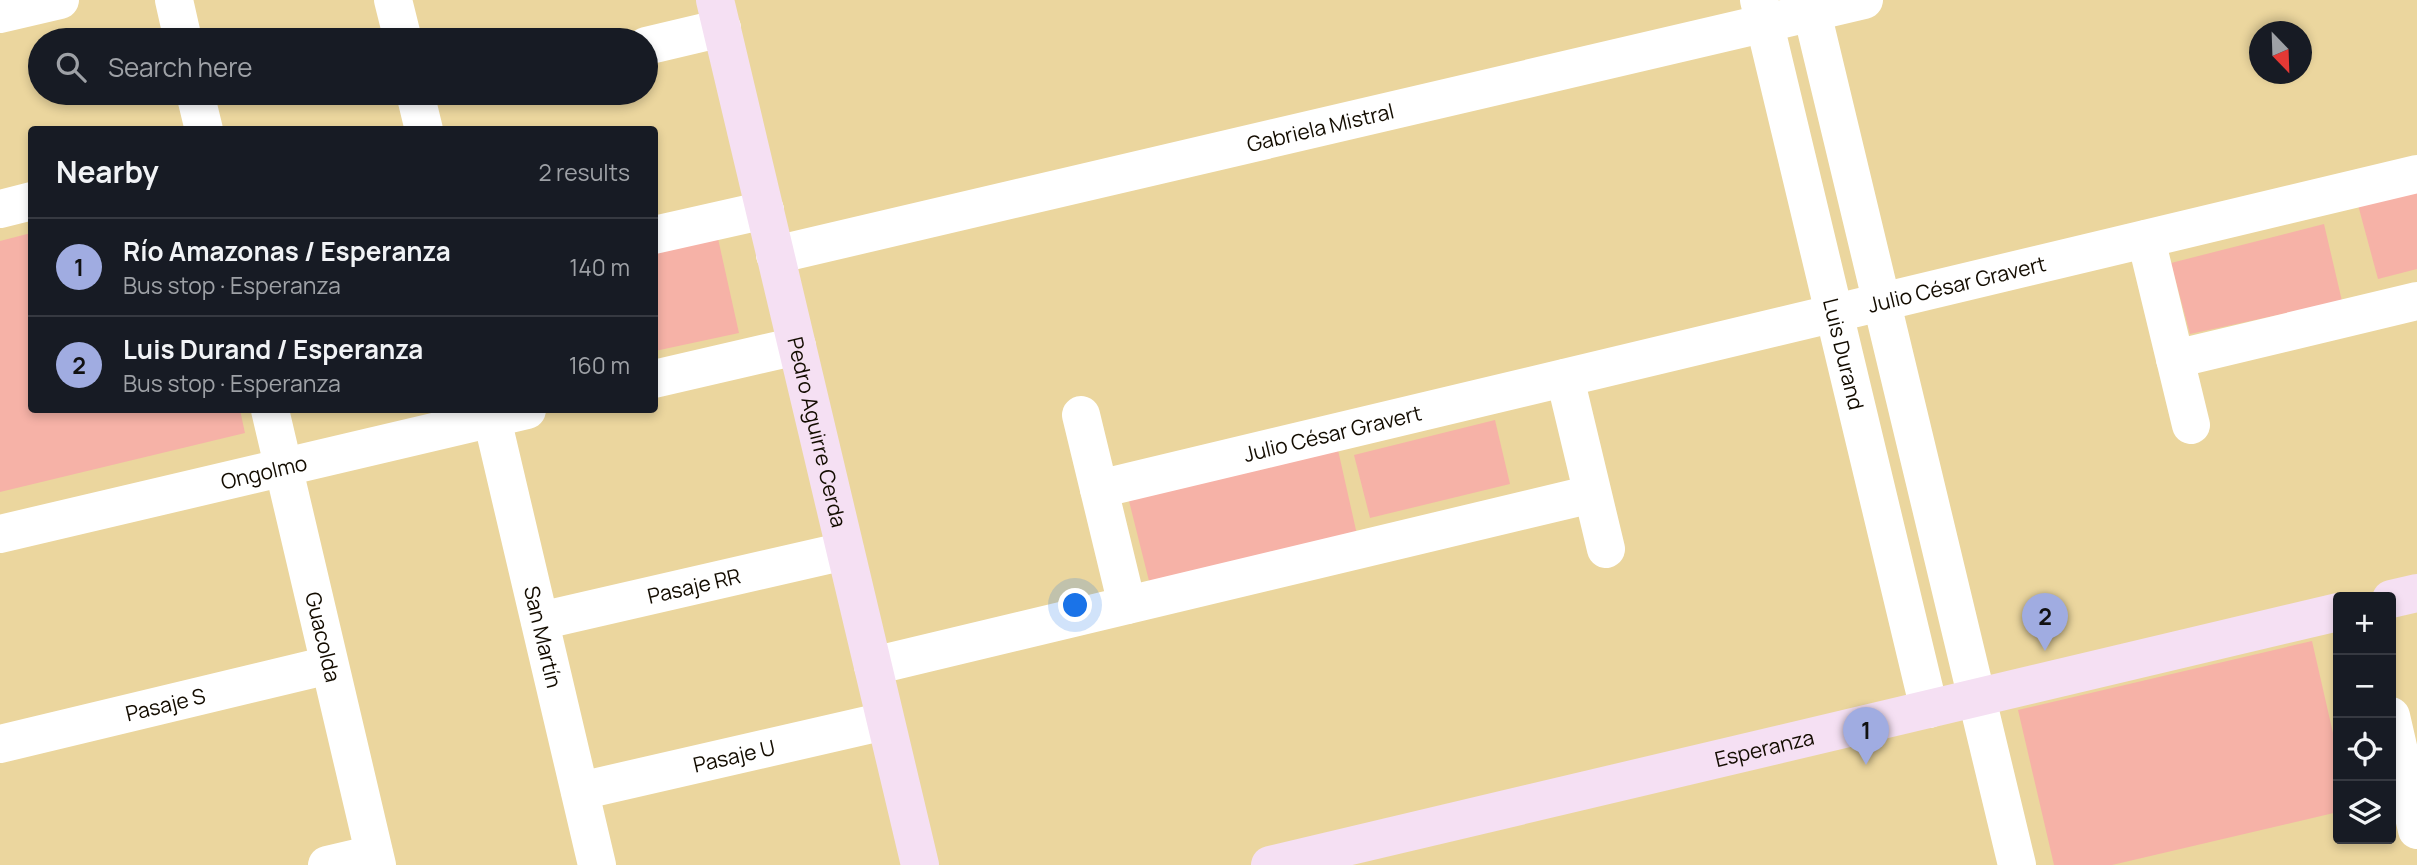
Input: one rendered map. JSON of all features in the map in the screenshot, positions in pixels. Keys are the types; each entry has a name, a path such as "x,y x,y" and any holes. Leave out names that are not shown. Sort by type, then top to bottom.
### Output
{"street":[{"path":"0,14 60,0"},
{"path":"174,0 180,28"},
{"path":"393,0 400,28"},
{"name":"Gabriela Mistral","path":"775,256 1762,12 1864,0"},
{"path":"1811,6 2017,865"},
{"name":"Luis Durand","path":"1762,12 1929,709"},
{"path":"658,41 718,14"},
{"name":"Pedro Aguirre Cerda","path":"718,14 920,865"},
{"path":"198,105 203,126"},
{"name":"Julio César Gravert","path":"1099,489 2417,174"},
{"path":"0,209 28,202"},
{"path":"658,234 765,209"},
{"path":"2146,239 2191,425"},
{"path":"2175,359 2417,301"},
{"path":"658,378 797,346"},
{"path":"1565,378 1605,549"},
{"name":"Guacolda","path":"271,413 375,859"},
{"name":"Ongolmo","path":"0,534 499,413"},
{"name":"San Martín","path":"503,413 540,621 597,865"},
{"path":"1081,415 1127,605"},
{"path":"873,666 1592,494"},
{"name":"Pasaje RR","path":"540,621 845,551"},
{"path":"2396,598 2417,593"},
{"name":"Esperanza","path":"1270,865 2333,613"},
{"name":"Pasaje S","path":"0,744 329,664"},
{"path":"2391,718 2417,830"},
{"name":"Pasaje U","path":"580,791 885,721"},
{"path":"327,865 375,859"}],"shaded area":[{"path":"2417,190 2417,269 2378,279 2358,205"},
{"path":"2324,224 2342,301 2190,334 2171,263"},
{"path":"28,234 28,413 241,413 245,433 0,492 0,241"},
{"path":"717,234 739,333 658,350 658,247"},
{"path":"1495,420 1510,484 1370,518 1354,455"},
{"path":"1336,441 1358,539 1149,581 1128,497"},
{"path":"2312,641 2333,733 2333,813 2112,865 2054,865 2018,710"}],"place":[{"name":"Luis Durand / Esperanza","path":"2045,651"},
{"name":"Río Amazonas / Esperanza","path":"1866,765"}]}
